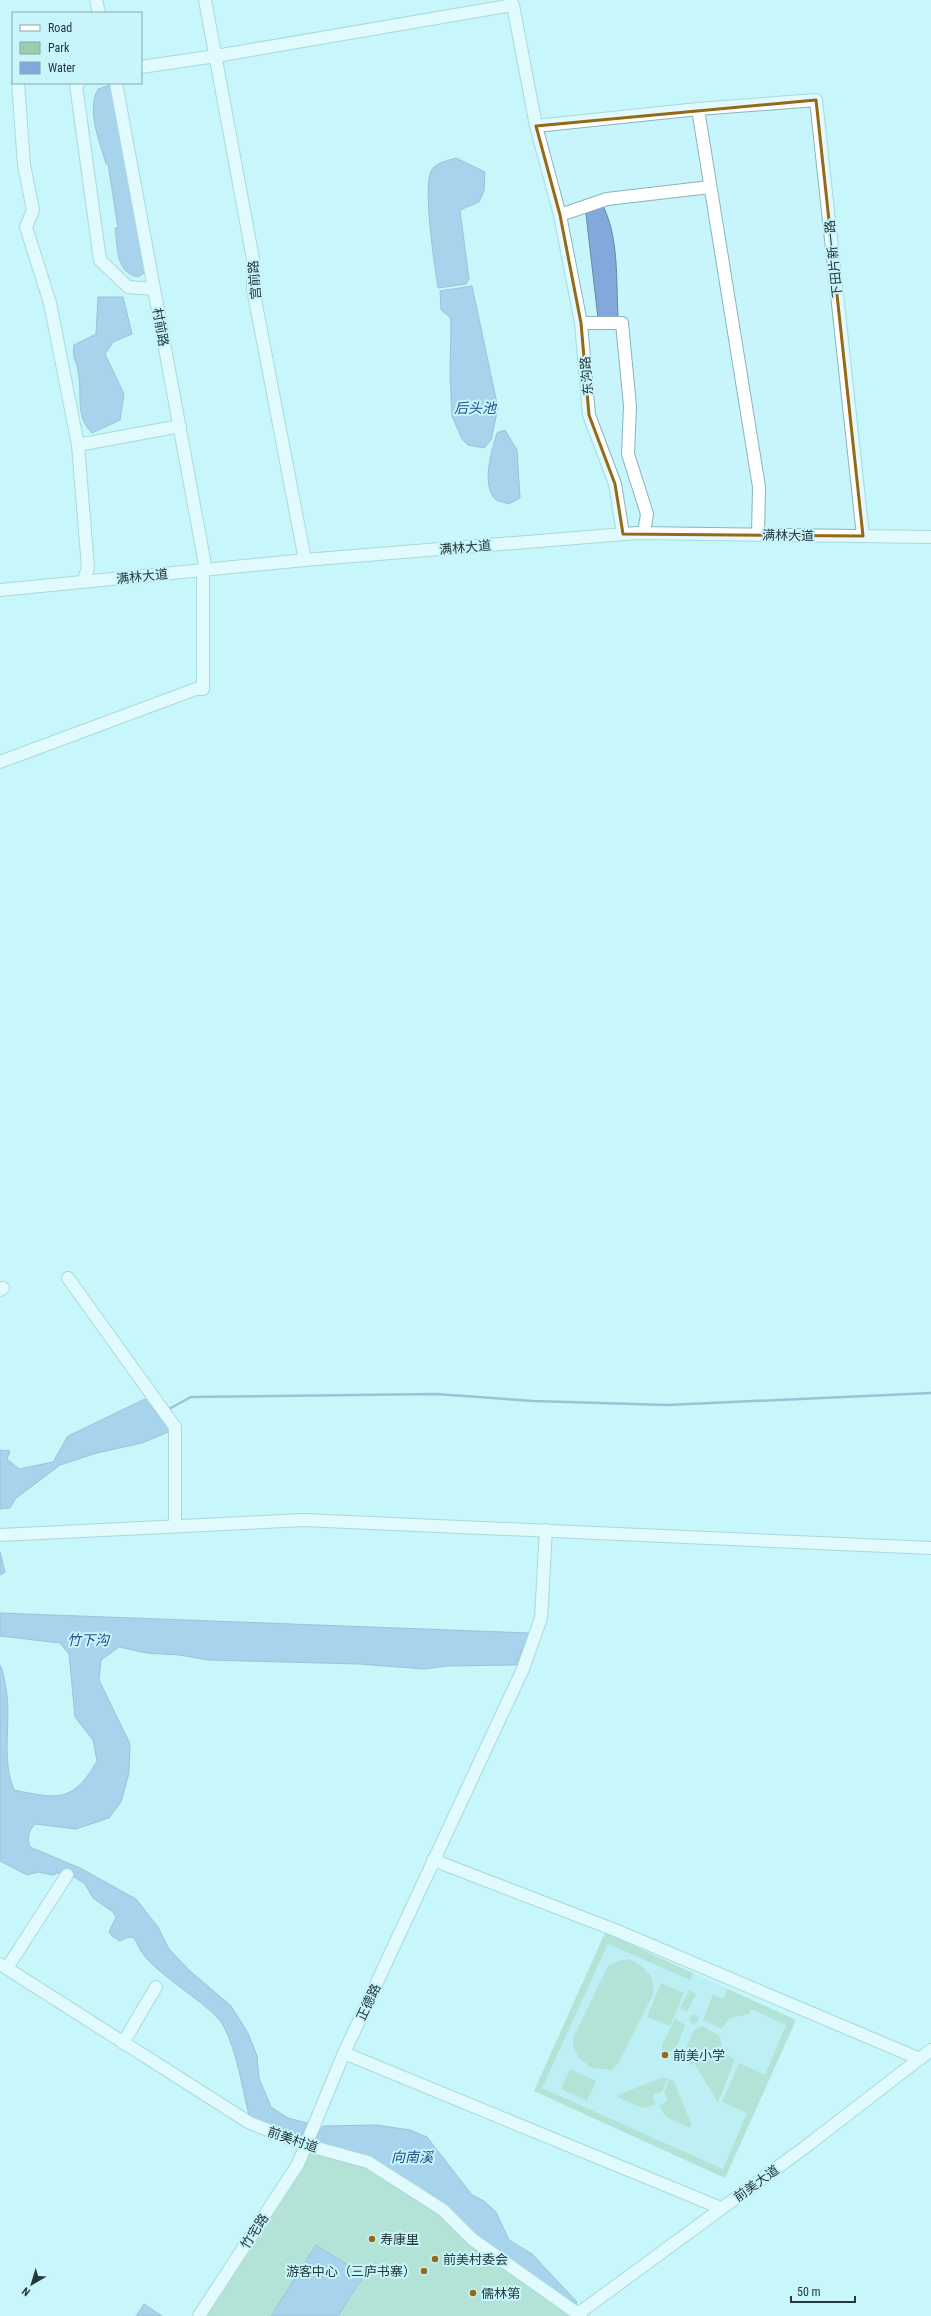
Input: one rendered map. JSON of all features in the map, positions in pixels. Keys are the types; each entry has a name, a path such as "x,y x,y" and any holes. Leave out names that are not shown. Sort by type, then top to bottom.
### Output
{"street":[{"path":"96,0 99,12"},
{"name":"宫前路","path":"205,0 253,259 253,289 305,560"},
{"name":"东沟路","path":"216,56 513,5 536,126 560,215 581,323 589,415 615,484 623,534"},
{"path":"142,67 216,56"},
{"path":"18,84 24,165 33,210 26,227 50,303 78,445 88,568 83,582"},
{"path":"77,84 100,260 128,287 154,289"},
{"name":"村前路","path":"0,762 196,689 203,689 204,570 180,426 116,84"},
{"name":"下田片新一路","path":"698,109 816,100 863,536"},
{"path":"536,126 698,109 759,487 758,535"},
{"path":"560,215 607,199 710,187"},
{"path":"581,323 622,323 630,406 628,454 647,514 644,533"},
{"path":"78,445 180,426"},
{"name":"满林大道","path":"0,590 305,560 623,534 644,533 931,537"},
{"path":"68,1278 175,1427 175,1526"},
{"path":"0,1535 304,1520 931,1548"},
{"name":"正德路","path":"306,2145 344,2053 523,1669 542,1618 546,1530"},
{"path":"433,1860 615,1930 920,2059"},
{"path":"4,1966 67,1875"},
{"name":"前美村道","path":"4,1966 250,2123 306,2145 368,2162 443,2210 472,2239 580,2315"},
{"path":"123,2042 156,1987"},
{"name":"前美大道","path":"580,2315 931,2050"},
{"path":"344,2053 721,2208"},
{"name":"竹宅路","path":"199,2316 298,2164 306,2145"}],"highlighted area":[{"path":"816,100 863,536 623,534 615,484 589,415 581,323 560,215 536,126"}],"shaded area":[{"name":"前美小学","path":"605,1933 796,2020 725,2178 534,2091"}],"green space":[{"path":"605,1933 693,1973 690,1980 608,1944 542,2088 723,2169 747,2113 722,2102 739,2063 765,2075 786,2025 751,2009 749,2014 730,2018 722,2029 703,2020 713,1994 723,1999 728,1989 796,2020 725,2178 534,2091"},
{"path":"628,1959 644,1968 648,1973 653,1983 652,1997 618,2064 611,2070 592,2068 579,2058 573,2046 573,2038 608,1966"},
{"path":"661,1983 684,1993 670,2026 647,2017"},
{"path":"689,1990 696,1994 687,2012 680,2008"},
{"path":"694,2014 699,2019 694,2024 689,2019"},
{"path":"675,2019 685,2025 675,2051 663,2052 662,2045"},
{"path":"702,2026 719,2035 724,2053 735,2059 718,2103 694,2063 690,2065 683,2054 694,2030"},
{"path":"570,2069 596,2081 587,2101 561,2089"},
{"path":"663,2077 668,2079 662,2092 655,2094 653,2097 655,2105 642,2108 617,2097 618,2095"},
{"path":"669,2079 674,2081 692,2126 690,2128 666,2117 659,2106 666,2102 667,2098 664,2093"},
{"path":"299,2150 326,2154 370,2166 439,2213 577,2316 193,2316"}],"water":[{"path":"110,85 147,271 138,277 125,270 121,265 119,258 115,228 118,228 108,164 106,164 95,126 93,107 98,89"},
{"path":"456,158 485,172 484,191 479,202 460,210 469,279 466,284 438,288 430,225 428,189 430,175 433,168 438,164"},
{"path":"603,206 612,232 616,259 618,315 613,319 598,318 586,214 586,211"},
{"name":"后头池","path":"472,286 498,408 491,440 484,448 468,445 462,439 452,416 450,376 451,324 450,317 441,310 440,291"},
{"path":"98,297 123,297 132,334 113,342 105,354 124,394 120,420 92,433 86,426 81,412 79,380 74,356 74,345 96,334"},
{"path":"505,430 517,450 520,498 509,504 495,499 491,493 488,476 490,457 497,433"},
{"path":"145,1399 171,1431 142,1443 97,1453 60,1465 15,1499 10,1508 0,1509 0,1450 10,1451 7,1459 19,1469 53,1462 68,1436"},
{"path":"0,1552 5,1572 0,1575"},
{"name":"竹下沟","path":"0,1613 529,1633 516,1665 447,1666 424,1669 359,1664 208,1660 179,1655 146,1653 119,1647 101,1660 99,1680 130,1744 129,1773 121,1802 109,1818 76,1829 35,1824 29,1835 30,1847 80,1868 136,1899 158,1927 169,1949 189,1970 231,2006 248,2033 257,2056 259,2078 271,2107 288,2118 307,2123 302,2135 288,2133 250,2119 236,2059 228,2036 219,2019 150,1962 143,1954 134,1938 129,1937 120,1941 112,1936 109,1932 116,1917 113,1912 93,1898 85,1884 65,1871 52,1875 38,1872 27,1875 0,1861 0,1665 7,1696 8,1764 14,1790 42,1795 63,1795 80,1785 97,1761 93,1740 75,1717 69,1654 60,1643 0,1636"},
{"name":"向南溪","path":"377,2125 410,2130 427,2137 472,2195 484,2201 496,2212 509,2240 532,2254 577,2302 576,2304 573,2304 370,2157 317,2141 316,2138 323,2126"},
{"path":"316,2245 364,2275 338,2316 271,2316"},
{"path":"144,2304 162,2316 136,2316"}],"waterway":[{"path":"167,1410 191,1397 436,1394 533,1401 667,1405 931,1393"}],"place":[{"name":"前美小学","path":"665,2055"},
{"name":"寿康里","path":"372,2239"},
{"name":"前美村委会","path":"435,2259"},
{"name":"游客中心（三庐书寨）","path":"424,2271"},
{"name":"儒林第","path":"473,2293"}]}
